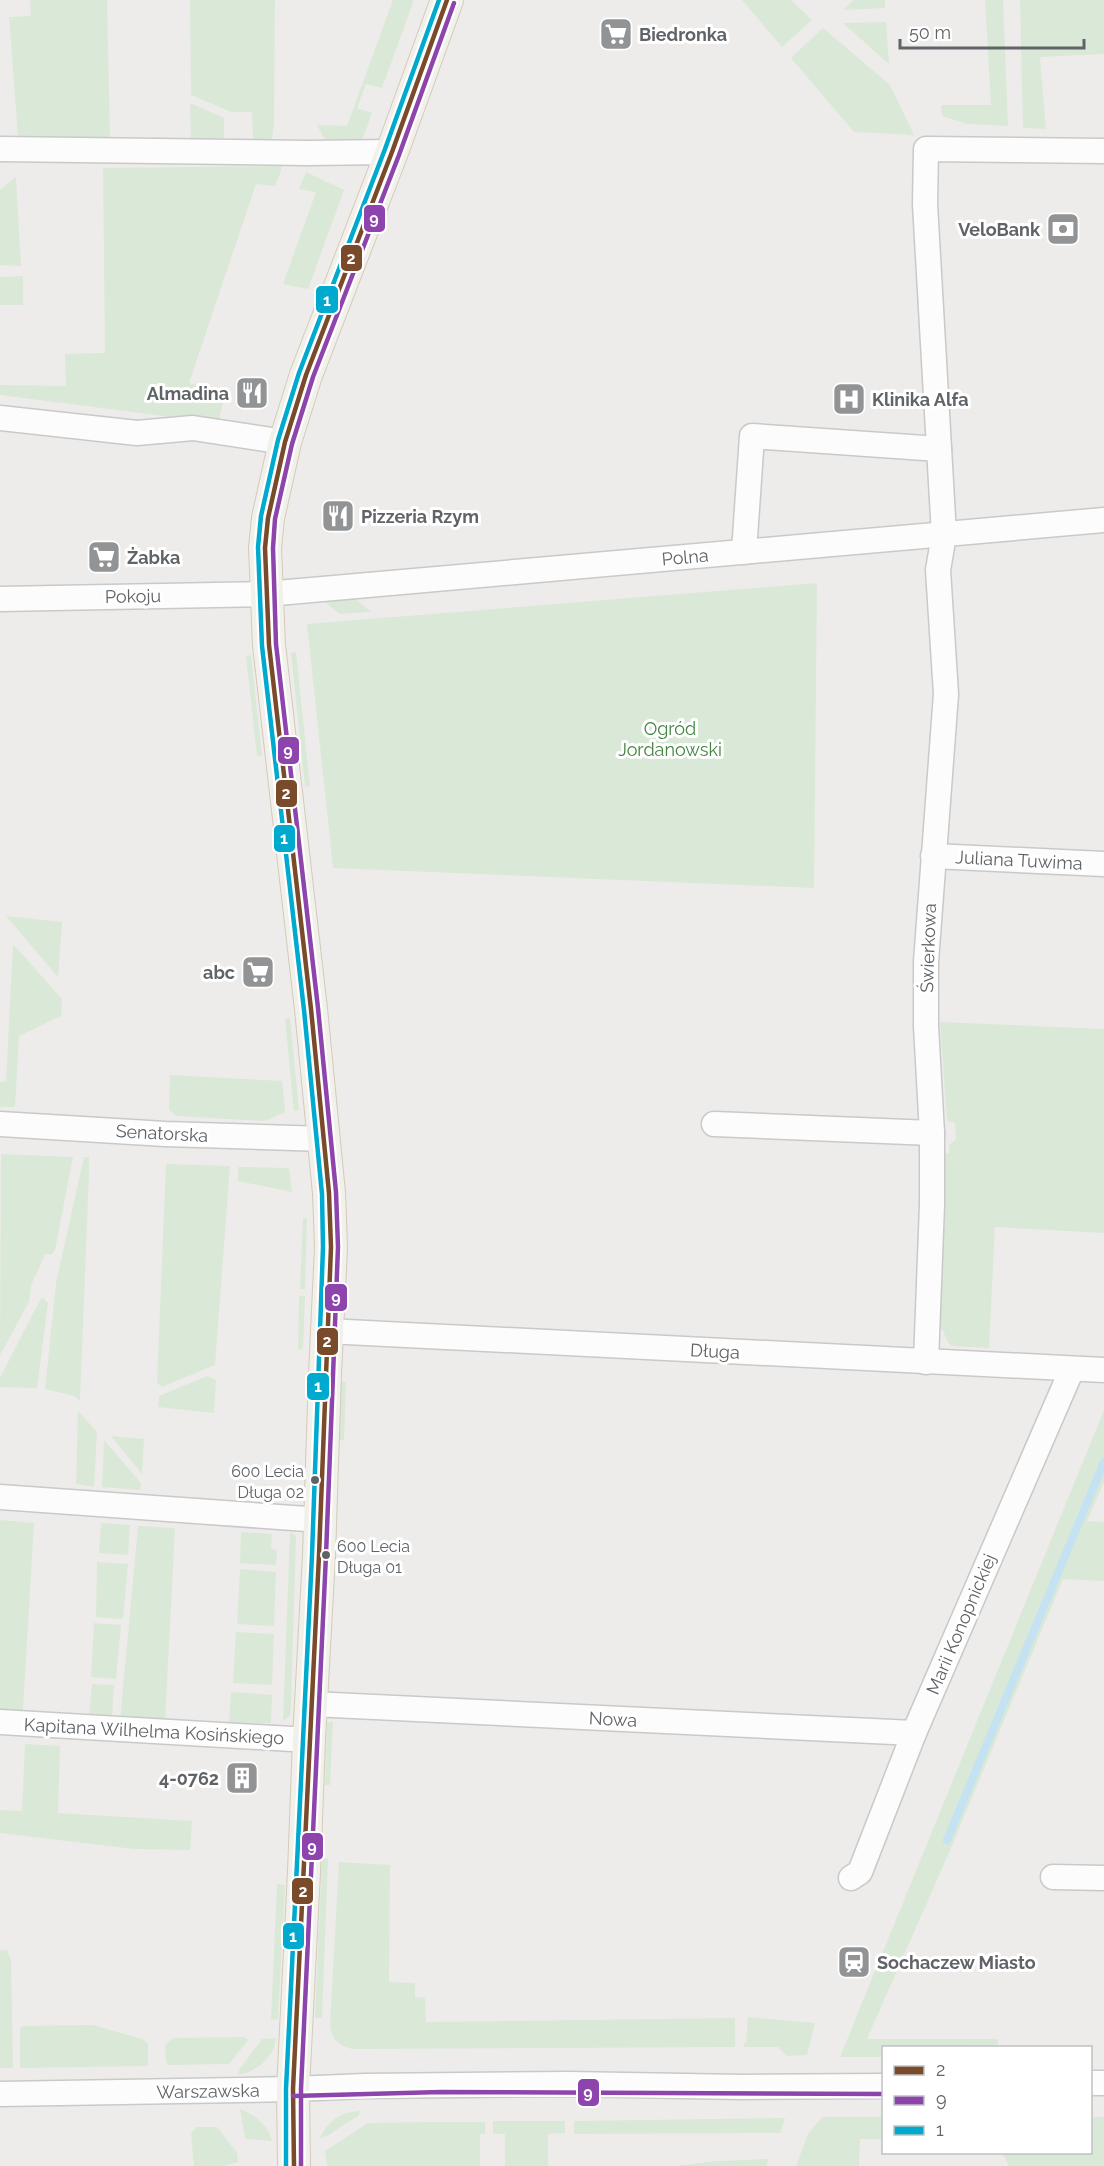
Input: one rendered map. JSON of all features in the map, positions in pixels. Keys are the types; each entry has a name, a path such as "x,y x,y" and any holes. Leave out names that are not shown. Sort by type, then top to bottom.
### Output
{"main road":[{"path":"294,2166 293,2090 321,1521 331,1247 324,1139 269,645 265,548 268,518 285,442 306,375 392,152 447,0"}],"street":[{"path":"0,149 392,152"},
{"name":"Świerkowa","path":"926,1362 932,1205 932,1133 926,1026 926,962 946,694 938,570 944,535 925,204 926,149 1104,152"},
{"path":"0,418 137,433 193,428 285,442"},
{"path":"744,552 752,436 939,449"},
{"name":"Polna","path":"266,594 1104,520"},
{"name":"Pokoju","path":"0,599 266,594"},
{"name":"Juliana Tuwima","path":"933,856 1104,864"},
{"name":"Senatorska","path":"0,1124 165,1134 324,1139"},
{"path":"714,1124 932,1133"},
{"name":"Długa","path":"327,1331 1104,1370"},
{"name":"Marii Konopnickiej","path":"851,1878 860,1872 914,1733 1072,1369"},
{"path":"0,1497 321,1521"},
{"name":"Nowa","path":"312,1704 914,1733"},
{"name":"Kapitana Wilhelma Kosińskiego","path":"0,1722 309,1740"},
{"path":"1053,1877 1104,1878"},
{"name":"Warszawska","path":"0,2094 568,2084 742,2087 882,2086"}],"green space":[{"path":"30,0 107,0 110,137 18,137 9,17 31,16"},
{"path":"190,0 275,0 272,139 253,139 252,112 231,112 191,95"},
{"path":"393,0 414,0 382,88 366,84 357,108 372,113 363,138 352,143 325,140 317,125 347,126"},
{"path":"742,0 791,0 812,20 782,47"},
{"path":"853,0 885,0 885,8 843,10"},
{"path":"985,0 1003,0 1008,126 967,124 942,116 941,105 991,105"},
{"path":"1020,0 1104,0 1104,54 1040,57 1046,129 1023,128"},
{"path":"886,22 889,64 843,23"},
{"path":"823,28 890,85 914,135 854,132 791,58"},
{"path":"190,103 224,118 224,138 191,139"},
{"path":"281,166 275,186 256,184 189,383 226,392 218,423 0,395 0,385 66,386 65,354 105,353 103,168"},
{"path":"306,172 344,190 308,289 283,284 316,192 299,189"},
{"path":"16,177 21,266 0,265 0,190"},
{"path":"23,276 23,305 0,305 0,277"},
{"name":"Ogród Jordanowski","path":"817,583 814,888 333,868 307,624"},
{"path":"352,596 371,612 340,614 320,598"},
{"path":"296,652 310,786 305,787 291,653"},
{"path":"251,655 262,756 257,756 246,656"},
{"path":"6,916 62,922 58,977"},
{"path":"13,944 62,999 61,1016 19,1036 15,1107 0,1107 0,1082 6,1081"},
{"path":"290,1018 299,1110 294,1111 285,1019"},
{"path":"940,1022 1104,1029 1104,1233 995,1227 989,1348 951,1346 943,1330 936,1329 942,1154 949,1153 949,1145 956,1139 955,1123 947,1121"},
{"path":"170,1075 282,1081 285,1112 265,1121 176,1116 169,1110"},
{"path":"1,1154 73,1157 55,1250 52,1254 45,1254 31,1286 29,1302 0,1355"},
{"path":"84,1157 89,1157 89,1173 80,1401 74,1396 45,1389 56,1283"},
{"path":"166,1164 230,1166 215,1365 162,1387 157,1383"},
{"path":"238,1167 289,1168 292,1192 238,1181"},
{"path":"303,1218 307,1218 305,1289 300,1289"},
{"path":"299,1296 305,1296 303,1349 298,1350"},
{"path":"43,1298 48,1303 37,1388 0,1387 0,1378"},
{"path":"207,1376 216,1380 214,1413 158,1407 159,1396"},
{"path":"341,1382 346,1382 344,1440 338,1440"},
{"path":"1104,1410 1104,1482 1087,1521 1104,1522 1104,1581 1063,1579 951,1848 867,2039 998,2039 998,2045 882,2046 882,2057 840,2057"},
{"path":"78,1411 97,1432 94,1487 76,1484"},
{"path":"111,1436 144,1439 142,1474"},
{"path":"104,1440 141,1483 140,1490 102,1487"},
{"path":"0,1520 34,1523 23,1710 0,1709"},
{"path":"101,1523 130,1525 128,1555 99,1553"},
{"path":"138,1526 175,1528 165,1722 120,1721"},
{"path":"241,1532 272,1534 271,1549 277,1550 276,1565 240,1563"},
{"path":"290,1532 296,1536 291,1706 290,1716 283,1721"},
{"path":"97,1562 128,1564 123,1619 96,1617"},
{"path":"240,1569 276,1572 274,1626 237,1624"},
{"path":"94,1623 121,1625 116,1679 91,1677"},
{"path":"236,1632 274,1634 272,1685 233,1683"},
{"path":"92,1684 114,1685 112,1718 89,1716"},
{"path":"231,1692 272,1695 271,1723 229,1723"},
{"path":"327,1722 333,1722 330,1785 325,1785"},
{"path":"25,1744 60,1746 58,1813 192,1821 190,1850 134,1849 0,1833 0,1810 22,1811"},
{"path":"322,1858 328,1859 322,2018 315,2018"},
{"path":"339,1862 390,1865 389,1982 415,1983 415,1997 425,1998 426,2022 735,2018 735,2047 352,2049 343,2046 336,2041 330,2024"},
{"path":"277,1884 285,1885 278,2019 271,2020"},
{"path":"0,1950 7,1950 11,1959 13,2068 0,2068"},
{"path":"748,2017 815,2023 807,2055 787,2056 778,2047 744,2047"},
{"path":"93,2025 142,2039 148,2044 148,2066 20,2068 20,2028 23,2026"},
{"path":"244,2037 248,2040 229,2064 168,2065 166,2061 165,2045 173,2038"},
{"path":"276,2038 272,2051 263,2063 251,2071 238,2075 239,2070 262,2039"},
{"path":"240,2109 260,2121 268,2130 272,2141 245,2139"},
{"path":"360,2111 359,2115 327,2136 320,2138 327,2126 336,2118"},
{"path":"822,2117 882,2117 882,2139 860,2139 859,2166 796,2166 808,2134"},
{"path":"1092,2117 1104,2117 1104,2166 1009,2166 1003,2154 1092,2154"},
{"path":"785,2118 780,2133 574,2134 574,2121"},
{"path":"493,2121 565,2121 565,2133 548,2134 548,2166 505,2166 505,2134 493,2134"},
{"path":"485,2122 485,2134 480,2134 480,2166 327,2166 325,2151 368,2123"},
{"path":"196,2127 217,2127 237,2153 238,2162 224,2166 194,2166 191,2134"},
{"path":"769,2159 766,2166 675,2166 718,2161"}],"waterway":[{"path":"947,1840 1104,1462"}],"transit line":[{"name":"1","path":"286,2166 286,2089 312,1555 323,1247 322,1194 304,1010 262,646 258,547 261,516 278,440 299,373 385,149 439,0"},
{"name":"2","path":"294,2166 293,2089 319,1555 331,1247 329,1193 311,1009 269,645 265,548 268,518 285,442 306,375 392,152 447,0"},
{"name":"9","path":"301,2166 301,2089 338,1247 336,1192 318,1008 276,644 273,548 275,519 292,444 313,377 399,155 454,3"},
{"name":"9","path":"293,2096 441,2092 882,2094"}],"place":[{"name":"Biedronka","path":"616,34"},
{"name":"VeloBank","path":"1063,229"},
{"name":"Almadina","path":"252,393"},
{"name":"Klinika Alfa","path":"849,399"},
{"name":"Pizzeria Rzym","path":"338,516"},
{"name":"Żabka","path":"104,557"},
{"name":"abc","path":"258,972"},
{"name":"600 Lecia Długa 02","path":"315,1480"},
{"name":"600 Lecia Długa 01","path":"326,1555"},
{"name":"4-0762","path":"242,1778"},
{"name":"Sochaczew Miasto","path":"854,1962"}]}
